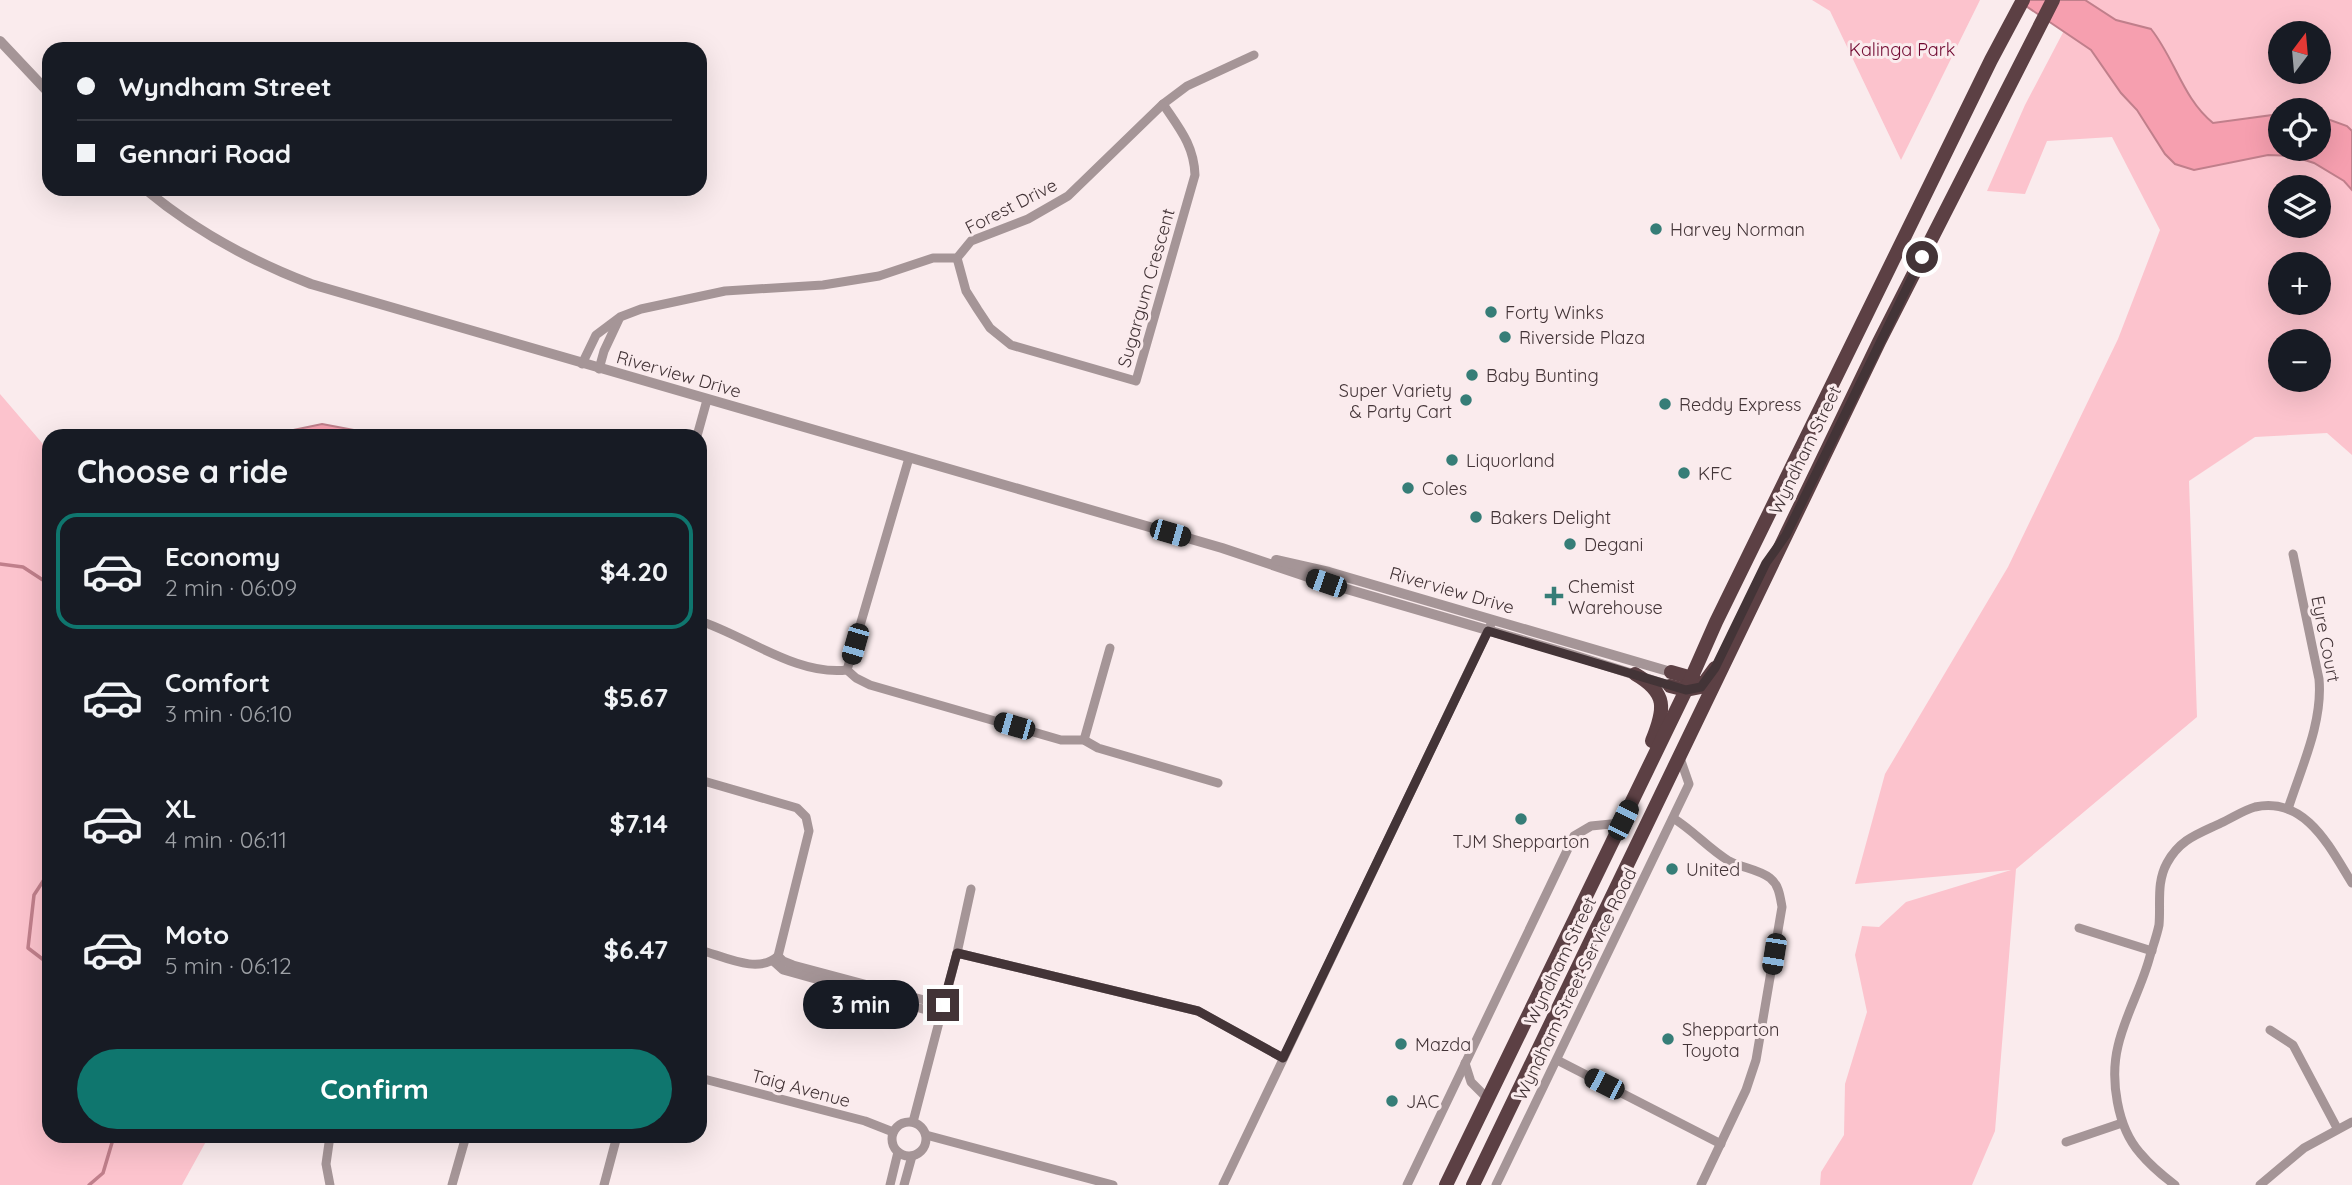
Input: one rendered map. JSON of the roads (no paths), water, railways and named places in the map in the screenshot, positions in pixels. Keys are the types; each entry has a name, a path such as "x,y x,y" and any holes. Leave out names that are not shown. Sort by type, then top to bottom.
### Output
{"highway":[{"name":"Wyndham Street","path":"1446,1185 1622,822 1693,685 1716,622 2022,0"},
{"name":"Wyndham Street","path":"1473,1185 1879,342 2053,0"},
{"path":"1907,230 1922,218 1930,215 1941,217"},
{"path":"1845,358 1867,351 1879,342"},
{"path":"1693,685 1715,668 1766,563 1786,535"},
{"path":"1622,822 1630,788 1662,712 1658,692 1653,685 1635,674"},
{"path":"1670,679 1693,685 1705,701 1700,715"},
{"path":"1488,1099 1512,1104"},
{"path":"1478,1120 1503,1123"}],"street":[{"path":"0,41 42,86"},
{"name":"Forest Drive","path":"582,364 596,335 620,317 641,309 725,291 823,285 879,275 933,258 957,258 971,241 1028,219 1068,196 1163,104 1187,86 1254,55"},
{"name":"Sugargum Crescent","path":"957,258 966,291 990,328 1011,345 1136,381 1195,175 1194,156 1163,104"},
{"name":"Riverview Drive","path":"155,196 216,240 281,273 344,294 1222,548 1326,583 1635,674 1670,679"},
{"path":"599,369 604,351 620,317"},
{"path":"699,429 707,400"},
{"path":"847,670 909,458"},
{"name":"Riverview Drive","path":"1222,548 1329,572 1493,620 1670,679"},
{"name":"Eyre Court","path":"2288,809 2317,716 2320,696 2319,679 2292,554"},
{"path":"1223,1185 1493,620"},
{"path":"707,623 731,632 764,652 828,671 847,670 870,685 1061,740 1084,740 1098,748 1217,783"},
{"path":"1084,740 1110,648"},
{"name":"Wyndham Street Service Road","path":"1496,1185 1689,784 1679,758"},
{"path":"707,782 797,808 808,821 809,831 775,958 783,970 942,1010"},
{"path":"2175,1185 2138,1151 2122,1123 2115,1082 2117,1047 2146,973 2159,926 2160,880 2178,846 2193,836 2255,807 2288,809 2308,820 2321,834 2352,883"},
{"path":"1673,818 1691,830 1715,853 1770,878 1778,888 1782,907 1756,1060 1746,1090 1701,1185"},
{"path":"1407,1185 1574,836 1591,826 1622,822"},
{"path":"913,1122 971,889"},
{"path":"2079,928 2152,951"},
{"path":"707,952 755,965 775,958"},
{"path":"957,953 1198,1011 1283,1058"},
{"path":"2270,1030 2293,1045 2337,1128"},
{"path":"1557,1060 1721,1144"},
{"name":"Wyndham Street Service Road","path":"1465,1063 1471,1082 1488,1099"},
{"name":"Taig Avenue","path":"707,1080 865,1121 893,1132"},
{"path":"904,1185 912,1156 924,1148 926,1135 922,1128 913,1122 901,1123 893,1132 892,1144 898,1152 912,1156"},
{"path":"2260,1185 2304,1148 2352,1122"},
{"path":"2066,1142 2122,1123"},
{"path":"926,1135 1112,1185"},
{"path":"329,1143 326,1164 330,1185"},
{"path":"452,1185 464,1143"},
{"path":"604,1185 615,1143"},
{"path":"890,1185 898,1152"}],"waterway":[{"path":"0,564 23,567 42,579"},
{"path":"42,883 34,895 28,948 42,959"},
{"path":"89,1185 103,1173 112,1143"}],"place":[{"name":"Harvey Norman","path":"1656,229"},
{"name":"Forty Winks","path":"1491,312"},
{"name":"Riverside Plaza","path":"1505,337"},
{"name":"Baby Bunting","path":"1472,375"},
{"name":"Super Variety & Party Cart","path":"1466,400"},
{"name":"Reddy Express","path":"1665,404"},
{"name":"Liquorland","path":"1452,460"},
{"name":"KFC","path":"1684,473"},
{"name":"Coles","path":"1408,488"},
{"name":"Bakers Delight","path":"1476,517"},
{"name":"Degani","path":"1570,544"},
{"name":"Chemist Warehouse","path":"1554,596"},
{"name":"TJM Shepparton","path":"1521,819"},
{"name":"United","path":"1672,869"},
{"name":"Shepparton Toyota","path":"1668,1039"},
{"name":"Mazda","path":"1401,1044"},
{"name":"JAC","path":"1392,1101"}],"park label":[{"name":"Kalinga Park","path":"1902,49"}]}
